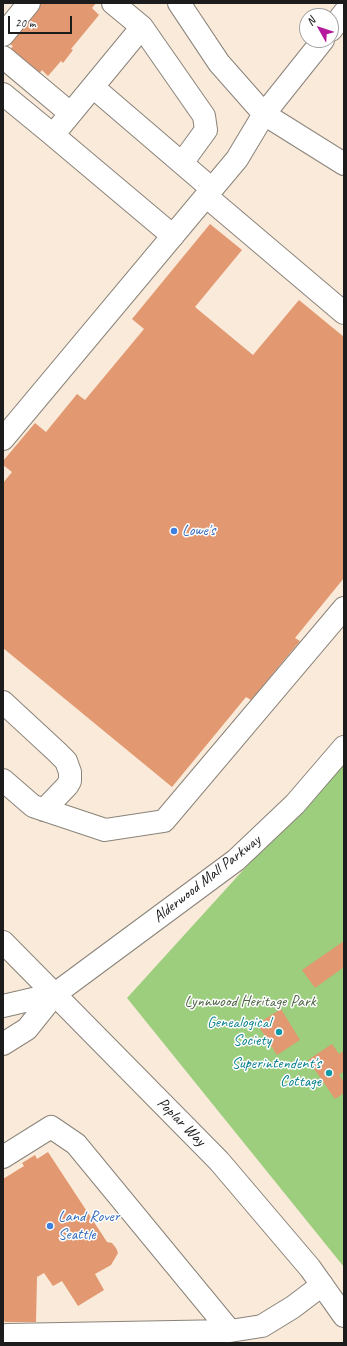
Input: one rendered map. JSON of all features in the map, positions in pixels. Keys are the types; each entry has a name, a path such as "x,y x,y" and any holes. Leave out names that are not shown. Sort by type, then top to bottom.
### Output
{"main road":[{"path":"3,35 29,3"},
{"path":"113,3 142,27 204,116 206,130 182,163"},
{"path":"179,3 218,63 264,114 344,164"},
{"path":"53,135 142,27"},
{"path":"3,439 237,159 264,114 317,48"},
{"path":"3,57 70,113"},
{"path":"93,87 182,163 209,192 344,313"},
{"path":"3,94 173,236"},
{"path":"3,780 33,806 105,830 164,821 344,608"},
{"path":"3,702 66,761 70,772 70,781 44,810"},
{"name":"Alderwood Mall Parkway","path":"55,994 236,860 295,804 344,747"},
{"name":"Poplar Way","path":"3,942 219,1161 310,1268 344,1316"},
{"path":"3,1006 55,994"},
{"path":"3,1044 27,1029 55,994"},
{"path":"3,1157 52,1127 76,1144 230,1330"},
{"path":"3,1336 15,1334 230,1330 262,1326 293,1307 322,1285"}],"green space":[{"name":"Lynnwood Heritage Park","path":"344,759 344,1267 127,998"}],"building":[{"path":"41,3 96,3 92,8 99,15 71,49 73,50 63,63 61,61 48,76 42,70 35,79 7,54 13,46 7,42"},
{"name":"Lowe's","path":"210,224 242,250 195,307 253,355 299,300 344,337 344,578 295,638 300,641 251,700 246,697 172,787 3,648 3,483 12,472 3,465 3,461 35,423 46,432 77,394 85,400 144,329 132,319"},
{"path":"344,941 344,967 315,988 302,970"},
{"name":"Genealogical Society","path":"281,1009 300,1040 277,1055 257,1024"},
{"name":"Superintendent's Cottage","path":"332,1044 339,1054 344,1051 344,1071 339,1075 344,1082 344,1093 335,1099 308,1060"},
{"name":"Land Rover Seattle","path":"48,1152 107,1242 112,1243 118,1253 111,1265 95,1274 104,1290 78,1306 62,1281 53,1286 44,1273 37,1277 36,1322 5,1322 3,1319 3,1179 24,1166 22,1163 35,1155 37,1159"}],"place":[{"name":"Lowe's","path":"174,531"},
{"name":"Genealogical Society","path":"279,1032"},
{"name":"Superintendent's Cottage","path":"329,1073"},
{"name":"Land Rover Seattle","path":"50,1226"}]}
